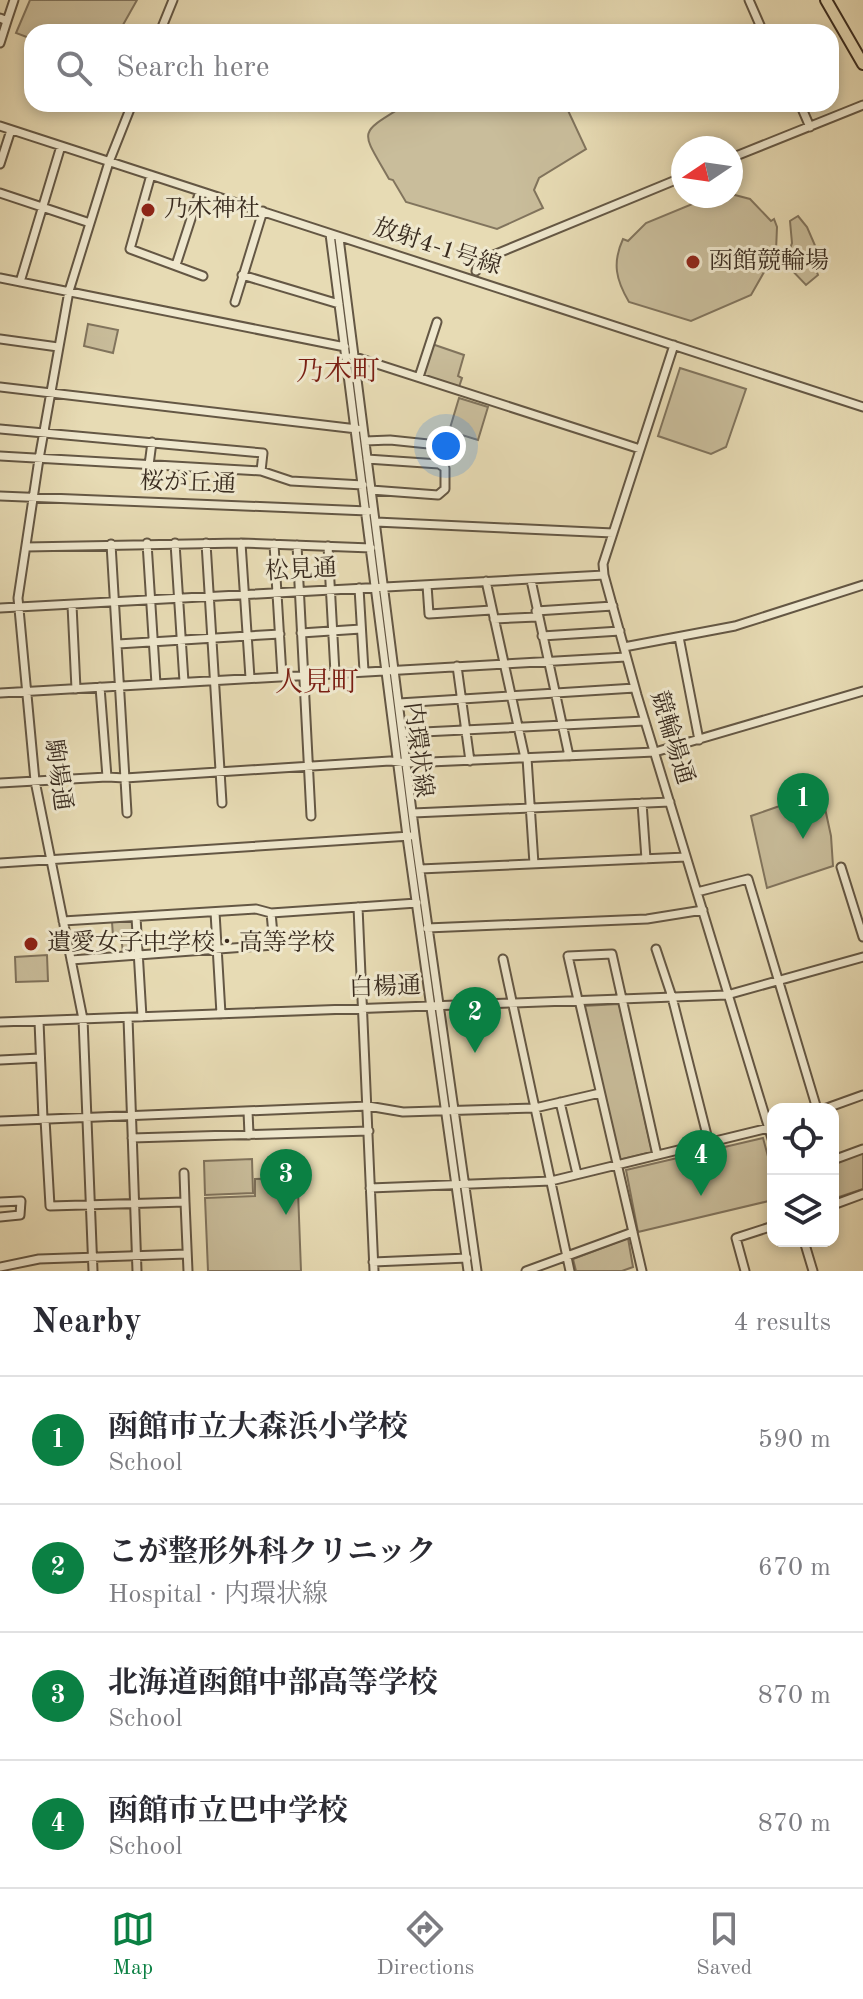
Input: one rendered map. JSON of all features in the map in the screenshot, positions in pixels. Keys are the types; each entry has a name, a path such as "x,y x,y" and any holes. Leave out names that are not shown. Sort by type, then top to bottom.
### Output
{"highway":[{"path":"826,0 863,64"}],"street":[{"path":"0,43 4,20 14,0"},
{"path":"163,24 173,0"},
{"path":"749,0 760,24"},
{"path":"743,153 863,105"},
{"name":"駒場通","path":"93,1271 83,1019 35,781 18,598 69,291 109,162 129,112"},
{"path":"803,112 810,127"},
{"name":"放射4-1号線","path":"0,126 863,407"},
{"path":"0,164 11,130"},
{"path":"20,282 61,146"},
{"path":"151,175 130,249 203,276"},
{"path":"476,271 479,261 671,182"},
{"path":"176,265 200,191"},
{"path":"0,193 90,223"},
{"path":"235,302 263,211"},
{"name":"内環状線","path":"330,234 359,428 363,485 376,522 380,586 412,836 417,903 425,928"},
{"name":"内環状線","path":"339,238 348,353"},
{"path":"242,275 339,304"},
{"path":"0,278 348,353 640,449"},
{"path":"419,377 437,322"},
{"path":"0,339 58,347"},
{"name":"競輪場通","path":"674,345 603,564 604,575 727,995 767,1116"},
{"path":"0,387 359,428"},
{"name":"内環状線","path":"359,428 365,441 371,490 371,548 380,586"},
{"path":"0,429 263,453 261,471"},
{"path":"365,441 438,445"},
{"path":"149,465 152,442"},
{"path":"0,456 261,471 291,481 363,485"},
{"path":"367,459 439,464 445,468 445,489 438,495 371,490"},
{"name":"桜が丘通","path":"0,496 370,512"},
{"path":"376,522 613,533"},
{"path":"147,543 156,684"},
{"path":"175,543 184,682"},
{"path":"206,543 222,803"},
{"path":"26,547 241,543 371,548"},
{"path":"241,543 250,678"},
{"path":"111,544 127,813"},
{"path":"274,544 282,676"},
{"path":"297,545 311,816"},
{"path":"328,546 335,673"},
{"name":"松見通","path":"0,608 604,575"},
{"path":"531,580 569,756"},
{"path":"486,581 526,758 534,864"},
{"path":"427,585 429,614 492,610"},
{"path":"624,647 735,626 863,585"},
{"path":"359,588 364,671"},
{"path":"72,605 76,689"},
{"path":"494,619 613,606"},
{"path":"301,633 361,629"},
{"path":"542,636 620,631"},
{"path":"118,644 280,634"},
{"path":"679,637 699,740"},
{"path":"0,693 626,657"},
{"path":"457,666 470,761"},
{"name":"内環状線","path":"391,670 403,733 402,763 413,813 412,836 420,869 468,1271"},
{"path":"100,687 107,777"},
{"path":"399,703 635,688"},
{"path":"0,783 655,752 863,691"},
{"path":"403,733 645,721"},
{"path":"413,813 670,802"},
{"path":"642,803 646,859"},
{"path":"0,863 412,836"},
{"path":"420,869 686,857"},
{"path":"841,867 863,937"},
{"path":"697,892 748,879 815,1103"},
{"path":"63,921 256,909 271,913 417,903"},
{"path":"358,907 373,1266 467,1258"},
{"path":"425,928 647,919 703,910"},
{"path":"215,912 221,1014"},
{"path":"71,960 274,945 271,913"},
{"path":"136,917 142,1017"},
{"path":"656,949 672,997 709,1143"},
{"path":"639,1270 633,1232 568,956 612,954 657,1155"},
{"name":"白楊通","path":"0,1022 727,995 863,957"},
{"path":"503,959 570,1271"},
{"path":"128,1018 137,1271"},
{"path":"39,1021 50,1206 185,1202"},
{"path":"0,1060 40,1058"},
{"path":"0,1121 368,1106 403,1112 535,1108 600,1093"},
{"path":"839,1104 863,1095"},
{"path":"560,1102 577,1174"},
{"path":"248,1111 249,1135"},
{"path":"370,1188 551,1181 767,1129"},
{"path":"132,1138 369,1131"},
{"path":"839,1158 863,1149"},
{"path":"184,1173 188,1271"},
{"name":"内環状線","path":"460,1184 477,1271"},
{"path":"839,1203 863,1194"},
{"path":"0,1202 21,1201 22,1212 20,1215 0,1217"},
{"path":"745,1271 736,1238 767,1228"},
{"path":"526,1271 633,1232"},
{"path":"806,1247 813,1271"},
{"path":"0,1267 39,1259 187,1254"}],"shaded area":[{"path":"30,0 137,0 124,24 24,24 24,36 16,33"},
{"path":"395,112 569,112 586,149 539,178 534,190 543,208 497,229 406,202 393,180 389,179 369,141 368,134"},
{"name":"函館競輪場","path":"743,197 750,199 771,221 774,219 777,227 776,251 751,295 691,321 629,302 621,286 617,256 623,239 628,241 646,223 683,208 743,208"},
{"path":"798,216 807,227 823,264 816,270 818,275 806,285 785,263 792,243 790,221"},
{"path":"88,324 118,330 113,353 84,346"},
{"path":"432,344 464,355 458,376 462,378 459,387 423,375"},
{"path":"680,368 746,389 726,447 711,454 658,436"},
{"path":"459,398 488,407 478,440 462,435 461,440 442,438 442,429 450,428"},
{"path":"814,794 823,799 831,836 833,866 767,888 751,816"},
{"path":"133,920 137,952 123,953 121,936 113,936 112,922"},
{"path":"47,955 48,981 16,982 15,957"},
{"path":"619,1004 652,1152 618,1160 583,1006"},
{"path":"763,1138 767,1153 767,1201 638,1232 626,1170"},
{"path":"863,1153 863,1189 839,1197 839,1162"},
{"path":"252,1159 253,1193 205,1195 204,1161"},
{"path":"289,1178 289,1191 298,1191 301,1271 208,1271 205,1198 255,1196 255,1179"},
{"path":"628,1238 633,1267 622,1271 576,1271 573,1259"}],"place":[{"name":"乃木神社","path":"148,210"},
{"name":"函館競輪場","path":"693,262"},
{"name":"函館市立大森浜小学校","path":"803,839"},
{"name":"遺愛女子中学校・高等学校","path":"31,944"},
{"name":"こが整形外科クリニック","path":"475,1053"},
{"name":"函館市立巴中学校","path":"701,1196"},
{"name":"北海道函館中部高等学校","path":"286,1215"}],"district":[{"name":"乃木町","path":"338,373"},
{"name":"人見町","path":"317,684"}]}
